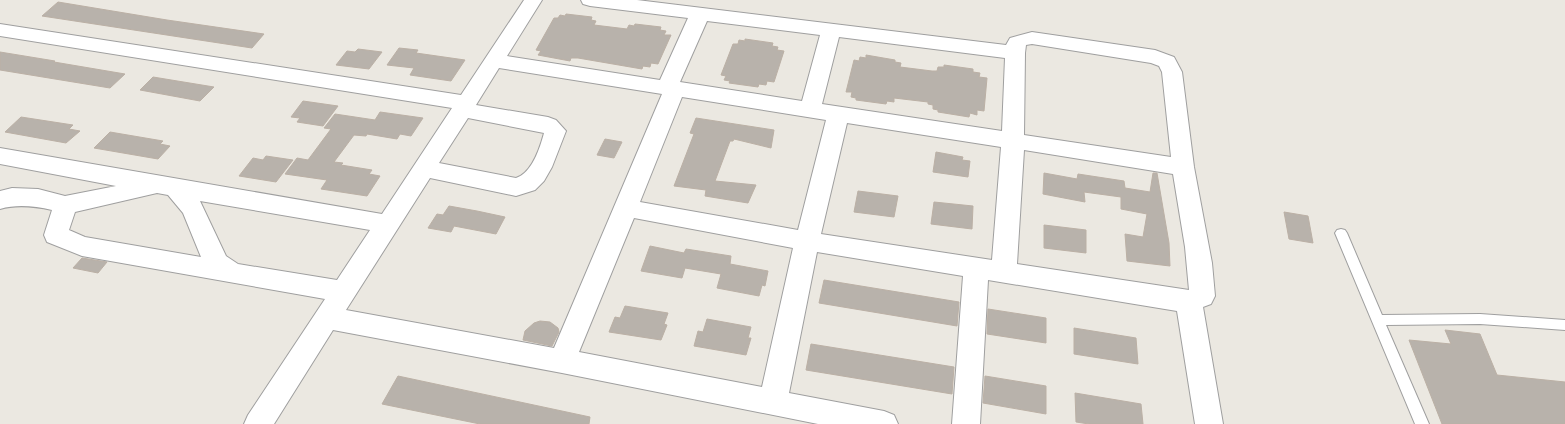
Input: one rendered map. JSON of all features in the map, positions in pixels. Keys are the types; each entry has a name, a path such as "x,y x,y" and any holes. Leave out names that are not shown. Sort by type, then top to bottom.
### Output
{"street":[{"path":"258,424 534,0"},
{"path":"590,0 1015,53"},
{"path":"562,361 626,208 700,14"},
{"path":"0,30 465,106 548,126 555,131 555,138 537,173 528,183 516,186 424,168"},
{"path":"810,110 830,31"},
{"path":"626,208 807,241 1004,273 1190,302 1202,296 1199,251 1183,167 1172,72 1167,62 1155,57 1032,38 1017,42 1015,53 1013,141 1004,273"},
{"path":"494,61 1183,167"},
{"path":"773,402 807,241 838,114"},
{"path":"0,156 167,187 388,224"},
{"path":"0,200 12,197 38,198 64,204 167,187 193,209 216,263 233,274"},
{"path":"64,204 56,235 82,246 344,292"},
{"path":"966,424 976,268"},
{"path":"1190,302 1209,424"},
{"path":"327,318 562,361 884,424"}],"lane":[{"path":"1341,233 1422,424"},
{"path":"1379,320 1480,319 1565,325"}],"building":[{"path":"58,2 264,34 252,48 42,16"},
{"path":"566,14 592,17 591,20 596,21 594,25 627,29 629,25 634,26 635,24 661,27 660,30 666,31 664,35 671,35 658,64 651,63 650,67 643,66 642,69 578,58 571,58 570,61 538,55 541,51 536,50 554,18 558,18 560,15 565,16"},
{"path":"745,39 773,43 772,46 778,47 777,50 784,51 774,82 767,81 766,85 759,84 758,87 729,83 730,81 724,80 726,76 721,75 733,44 738,44 739,40 745,41"},
{"path":"399,48 418,50 416,53 465,60 451,81 410,75 414,68 387,65"},
{"path":"358,49 382,52 369,69 336,65 347,51 355,52"},
{"path":"0,52 125,74 110,88 0,70"},
{"path":"866,55 895,60 895,62 901,63 900,67 937,71 938,67 944,67 944,65 973,69 973,72 980,73 979,77 987,78 984,111 977,110 977,115 970,113 969,117 938,112 928,102 894,98 894,102 887,101 886,104 856,100 856,98 851,97 852,92 846,92 854,60 859,61 860,57 866,58"},
{"path":"153,77 214,87 200,101 140,90"},
{"path":"303,101 338,106 323,126 297,122 300,118 291,117"},
{"path":"380,112 423,118 411,136 400,134 397,139 367,134 366,136 354,135 334,162 372,170 369,174 380,176 367,196 321,189 327,180 285,174 297,158 308,160 331,129 324,128 335,114 375,120"},
{"path":"21,117 73,125 69,129 80,131 66,143 5,132"},
{"path":"696,118 774,130 771,148 734,139 730,141 715,181 756,185 748,203 705,196 706,190 674,186 694,134 690,133"},
{"path":"110,132 163,141 160,144 170,146 158,159 94,148"},
{"path":"605,139 622,142 614,158 597,155"},
{"path":"936,152 963,157 962,160 970,161 968,177 933,172"},
{"path":"266,156 293,160 276,182 239,176 253,158 263,160"},
{"path":"1044,173 1077,179 1078,174 1124,181 1125,188 1150,192 1153,173 1157,173 1169,243 1170,266 1127,261 1125,234 1143,237 1147,214 1121,209 1121,197 1084,192 1085,202 1043,194"},
{"path":"858,191 898,196 894,217 854,212"},
{"path":"934,202 973,206 972,229 931,224"},
{"path":"449,206 505,217 496,234 454,226 451,232 428,228 437,214 443,215"},
{"path":"1284,212 1308,216 1313,243 1289,239"},
{"path":"1044,225 1086,230 1086,253 1044,248"},
{"path":"650,246 684,253 686,249 731,256 730,264 768,271 765,286 762,285 759,296 717,288 721,274 685,268 682,278 641,271"},
{"path":"82,258 107,262 98,273 73,268"},
{"path":"824,280 959,302 957,326 819,303"},
{"path":"625,306 668,313 664,324 667,325 661,340 609,332 615,317 620,318"},
{"path":"988,309 1046,318 1046,343 987,334"},
{"path":"707,319 751,327 748,338 751,338 746,355 694,346 698,331 703,332"},
{"path":"540,321 550,322 558,328 559,332 552,346 523,340 525,331 534,323"},
{"path":"1074,328 1136,338 1138,364 1074,354"},
{"path":"1445,330 1480,334 1497,375 1565,382 1565,424 1442,424 1409,340 1451,344"},
{"path":"811,344 954,367 952,394 806,370"},
{"path":"398,376 590,417 589,424 480,424 382,404"},
{"path":"985,376 1046,386 1046,414 983,403"},
{"path":"1075,393 1141,404 1143,424 1089,424 1076,422"}]}
